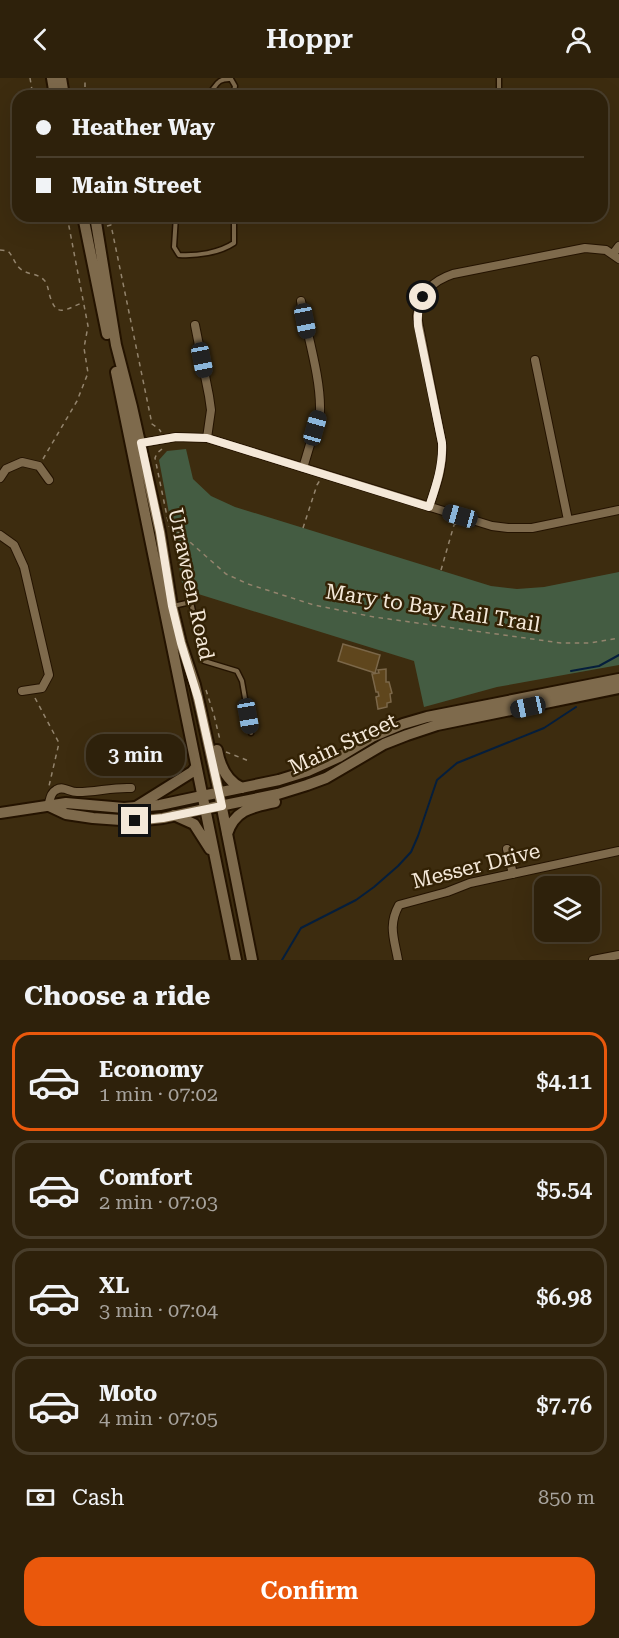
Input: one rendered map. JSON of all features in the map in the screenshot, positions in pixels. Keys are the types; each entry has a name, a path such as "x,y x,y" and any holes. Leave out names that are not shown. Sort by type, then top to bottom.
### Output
{"main road":[{"name":"Urraween Road","path":"84,222 136,444 160,532 172,606 195,685 222,806 252,960"},
{"name":"Urraween Road","path":"96,222 116,345 196,767 236,960"},
{"name":"Main Street","path":"0,813 66,803 124,808 160,805 219,793 308,771 339,757 372,737 403,724 619,679"},
{"path":"195,685 208,708 218,758 234,784 242,788"},
{"name":"Main Street","path":"48,806 66,814 135,821 222,806 278,794 326,778 384,744 437,725 619,688"},
{"path":"227,835 231,823 244,812 323,786 346,775 359,759"},
{"path":"136,807 192,772 196,767"},
{"path":"174,815 194,824 216,860"}],"street":[{"path":"429,507 442,467 443,455 417,316 418,306 429,289 435,282 453,274 574,249 597,248 616,256 619,246"},
{"path":"301,302 320,403 320,411 303,468"},
{"path":"195,325 211,410 207,438"},
{"path":"535,360 568,520"},
{"path":"136,444 176,437 207,438 492,526 532,528 619,510"},
{"path":"0,478 6,469 22,462 39,466 49,480"},
{"path":"0,535 14,545 24,567 49,675 42,688 22,691"},
{"path":"48,806 51,794 57,789 64,788 75,793 116,787 130,788"},
{"path":"507,849 513,874"},
{"name":"Messer Drive","path":"398,960 391,927 393,915 399,905 470,884 619,851"},
{"path":"593,960 619,955"}],"lane":[{"path":"213,90 223,78 231,79 234,90"},
{"path":"176,222 174,247 179,255 189,255 226,249 234,243 234,222"},
{"path":"172,606 191,602 204,661 237,670 242,681 251,733"}],"path":[{"path":"39,466 77,401 88,373 84,348 88,326 68,222"},
{"path":"110,222 152,424 160,430 163,439"},
{"path":"97,228 111,225"},
{"path":"0,250 8,251 19,269 41,277 46,282 52,305 56,309 63,310 84,302"},
{"name":"Mary to Bay Rail Trail","path":"163,439 163,447 155,458 169,526 226,574 248,584 314,605 374,617 561,643 590,643 619,638"},
{"path":"303,528 317,485 323,474"},
{"path":"441,570 454,525 460,516"},
{"path":"33,690 36,703 59,743 49,786"},
{"path":"222,751 249,761"}],"green space":[{"path":"186,449 193,479 211,496 235,507 491,586 517,589 544,587 619,572 619,665 497,687 424,707 414,661 195,593 184,593 159,460 167,451"}],"building":[{"path":"343,644 380,655 375,673 338,661"},
{"path":"386,669 386,682 389,682 392,693 390,694 391,702 387,703 387,707 378,709 376,697 379,696 372,674"}],"waterway":[{"path":"571,671 599,666 619,655"},
{"path":"282,960 301,928 356,900 374,887 411,852 437,780 457,763 544,728 576,707"}],"route":[{"path":"135,821 163,818 222,806 195,685 172,606 160,532 141,443 176,437 207,438 429,507 442,467 443,455 418,326 418,306 423,297"}]}
